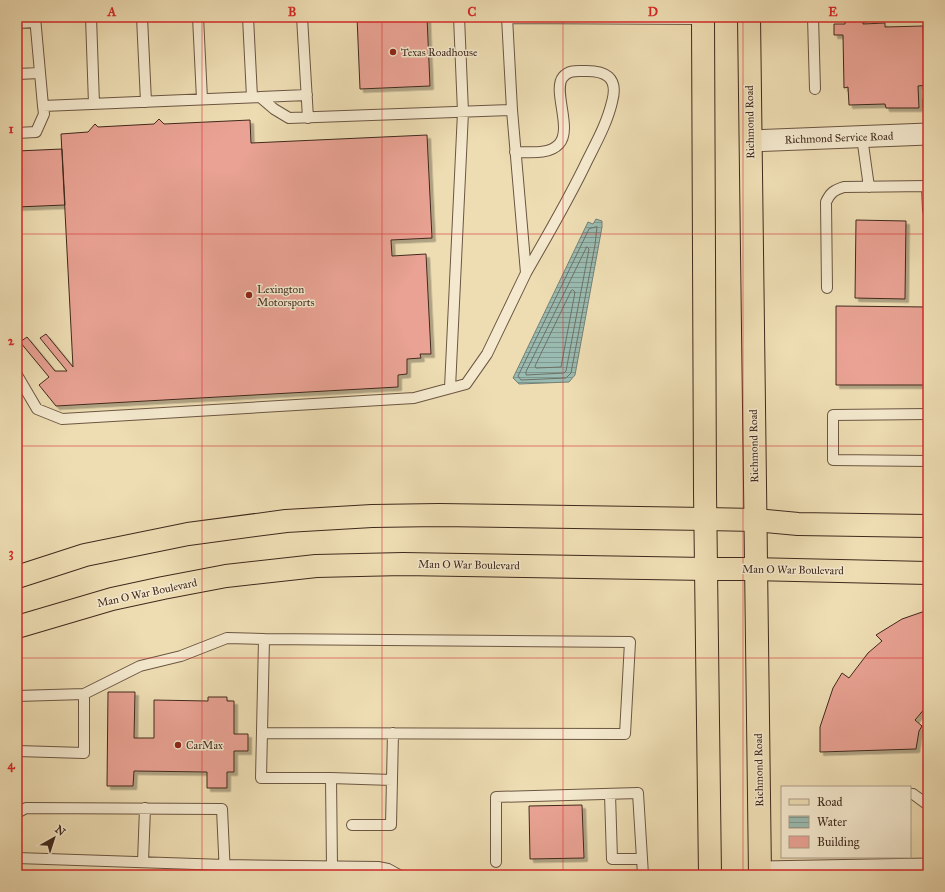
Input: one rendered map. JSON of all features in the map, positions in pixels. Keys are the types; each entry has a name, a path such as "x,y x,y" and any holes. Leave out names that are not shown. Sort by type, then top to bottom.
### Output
{"main road":[{"name":"Richmond Road","path":"749,17 760,873"},
{"path":"703,18 706,569 710,875"},
{"path":"17,577 93,553 188,534 286,521 372,516 439,515 706,519 755,520 798,524 928,526"},
{"name":"Man O War Boulevard","path":"17,627 112,599 163,588 226,576 316,566 403,564 928,573"}],"street":[{"name":"Richmond Service Road","path":"751,141 928,134"},
{"path":"760,873 928,869"}],"lane":[{"path":"90,17 94,104"},
{"path":"142,17 146,102"},
{"path":"198,17 202,100"},
{"path":"248,17 256,97"},
{"path":"302,17 308,118"},
{"path":"450,388 463,112 459,17"},
{"path":"813,17 815,88"},
{"path":"526,273 515,152 507,18 703,18"},
{"path":"17,23 35,20 44,114 36,132 17,133"},
{"path":"17,375 37,409 62,419 414,398 466,384 487,354 526,273 579,178 607,121 613,100 613,86 610,78 603,72 592,70 571,71 563,77 560,85 564,128 563,139 558,145 549,151 515,152"},
{"path":"17,74 40,73"},
{"path":"43,106 307,95"},
{"path":"256,97 290,118 512,110"},
{"path":"862,137 869,187"},
{"path":"827,288 826,202 829,194 835,189 844,187 928,186 928,210"},
{"path":"928,414 833,415 833,460 928,461"},
{"path":"17,696 84,694 140,666 181,656 227,638 630,642 625,734 262,733"},
{"path":"264,639 261,778 392,780"},
{"path":"17,751 84,753 84,694"},
{"path":"352,825 391,825 393,733"},
{"path":"332,778 332,867"},
{"path":"496,862 496,797 638,793 643,875"},
{"path":"610,794 612,859 642,859"},
{"path":"911,794 928,805"},
{"path":"17,813 26,808 222,808 225,870"},
{"path":"143,862 145,808"},
{"path":"17,858 143,862 225,870 332,867 367,871 388,869 399,875"}],"water":[{"path":"596,219 602,221 602,227 575,375 569,382 519,384 513,378 588,222 593,224"}],"building":[{"name":"Texas Roadhouse","path":"357,17 427,17 430,86 360,89"},
{"path":"863,17 863,24 885,23 885,27 923,26 924,56 928,56 928,85 918,86 919,108 886,108 885,104 849,105 848,87 844,88 843,35 834,35 834,24 845,24 845,18"},
{"path":"923,99 928,99 928,108 923,108"},
{"name":"Lexington Motorsports","path":"159,119 164,124 250,120 251,143 427,135 432,238 391,240 392,256 426,254 431,354 420,354 421,358 407,359 407,374 398,375 398,387 56,406 39,385 49,377 20,342 27,337 55,371 67,371 40,338 46,334 73,367 61,134 88,132 95,124 98,127 154,124"},
{"path":"62,149 65,205 17,207 17,151"},
{"path":"856,220 906,221 905,299 855,298"},
{"path":"836,306 928,307 928,385 836,385"},
{"path":"928,610 928,708 926,707 915,720 922,726 919,731 916,749 820,752 820,727 833,688 842,673 849,678 868,653 882,641 876,635 902,619"},
{"name":"CarMax","path":"108,692 135,692 134,738 154,738 154,700 208,701 208,697 227,697 227,701 234,701 234,734 248,734 248,751 234,751 234,772 227,772 227,788 207,788 207,772 134,771 133,786 107,786"},
{"path":"582,805 584,858 530,859 529,806"}],"place":[{"name":"Texas Roadhouse","path":"393,52"},
{"name":"Lexington Motorsports","path":"249,295"},
{"name":"CarMax","path":"178,745"}]}
